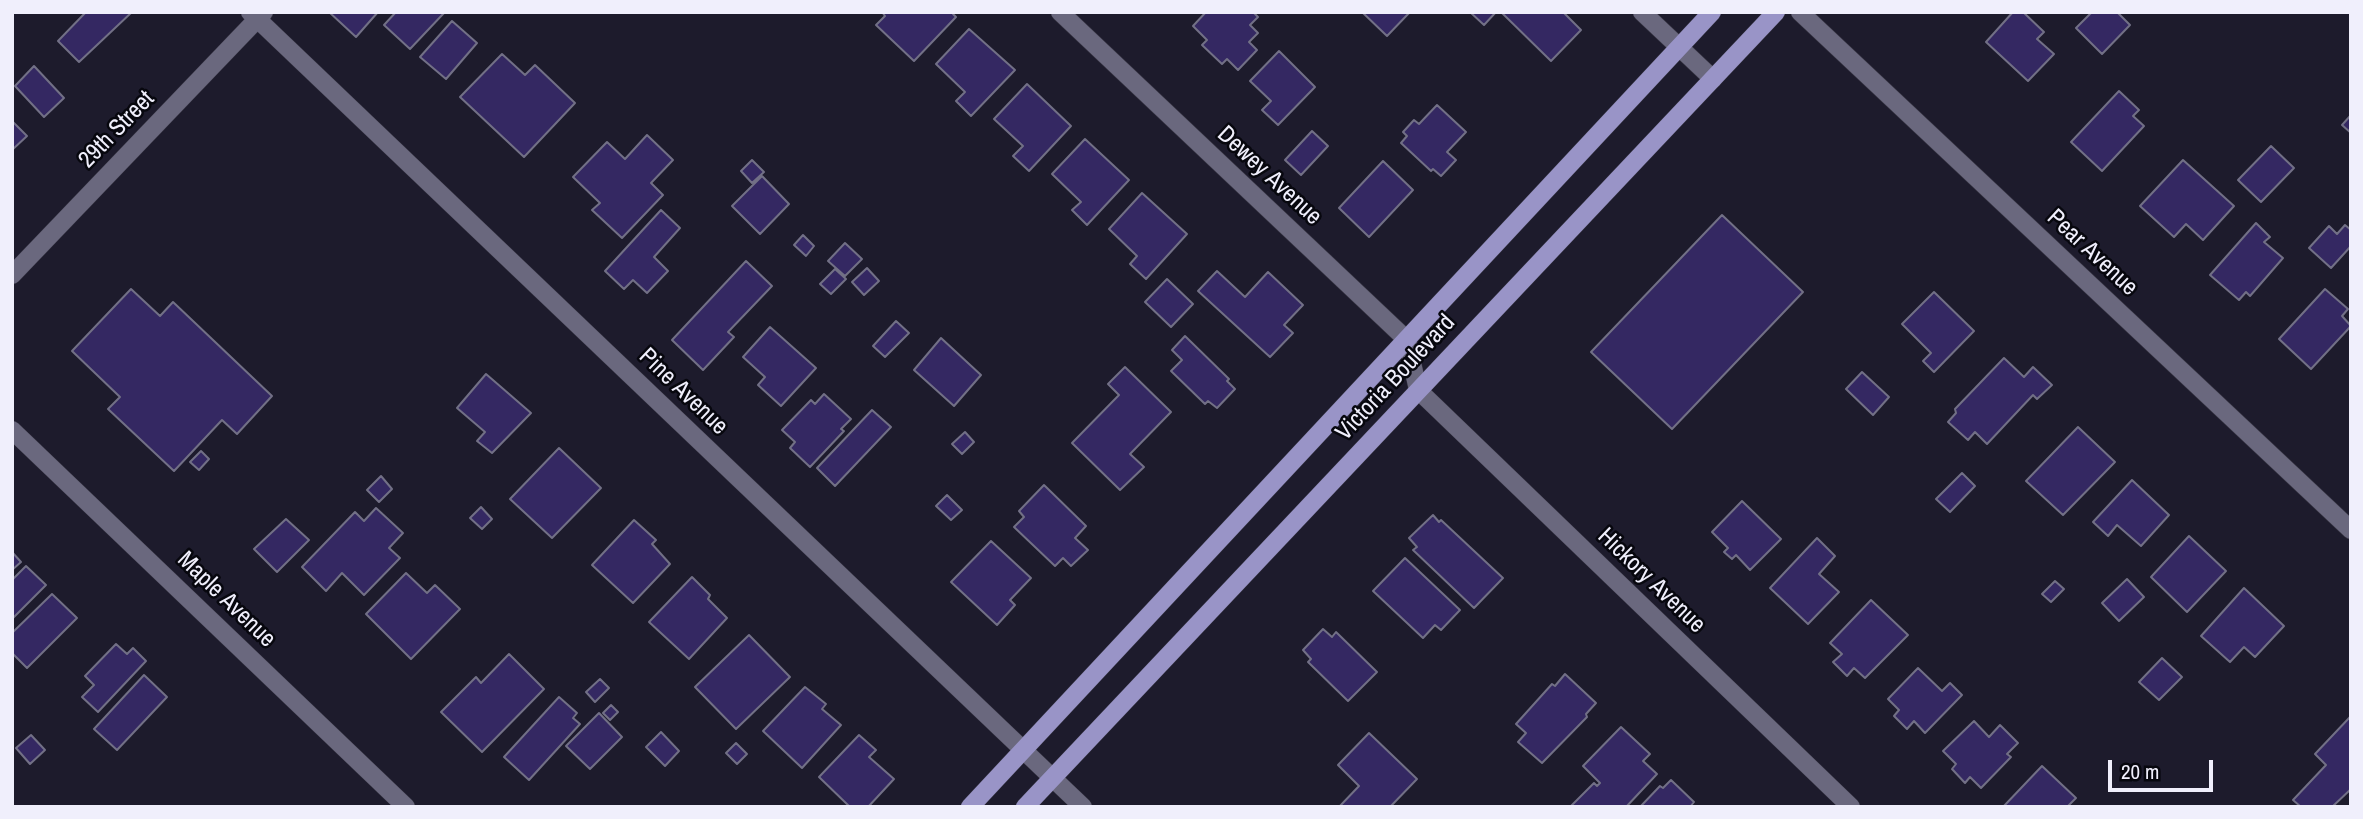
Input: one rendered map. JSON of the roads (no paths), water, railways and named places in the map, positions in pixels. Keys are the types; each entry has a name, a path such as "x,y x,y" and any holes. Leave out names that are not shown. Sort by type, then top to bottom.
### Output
{"main road":[{"name":"Victoria Boulevard","path":"970,807 1712,12"},
{"name":"Victoria Boulevard","path":"1025,807 1776,12"}],"street":[{"name":"Dewey Avenue","path":"1060,12 1406,340"},
{"path":"1642,12 1713,79"},
{"name":"Pear Avenue","path":"1800,12 2351,530"},
{"name":"29th Street","path":"12,275 257,15"},
{"name":"Pine Avenue","path":"257,15 1083,807"},
{"path":"1406,340 1418,390"},
{"name":"Hickory Avenue","path":"1418,390 1851,807"},
{"name":"Maple Avenue","path":"12,430 406,807"}]}
